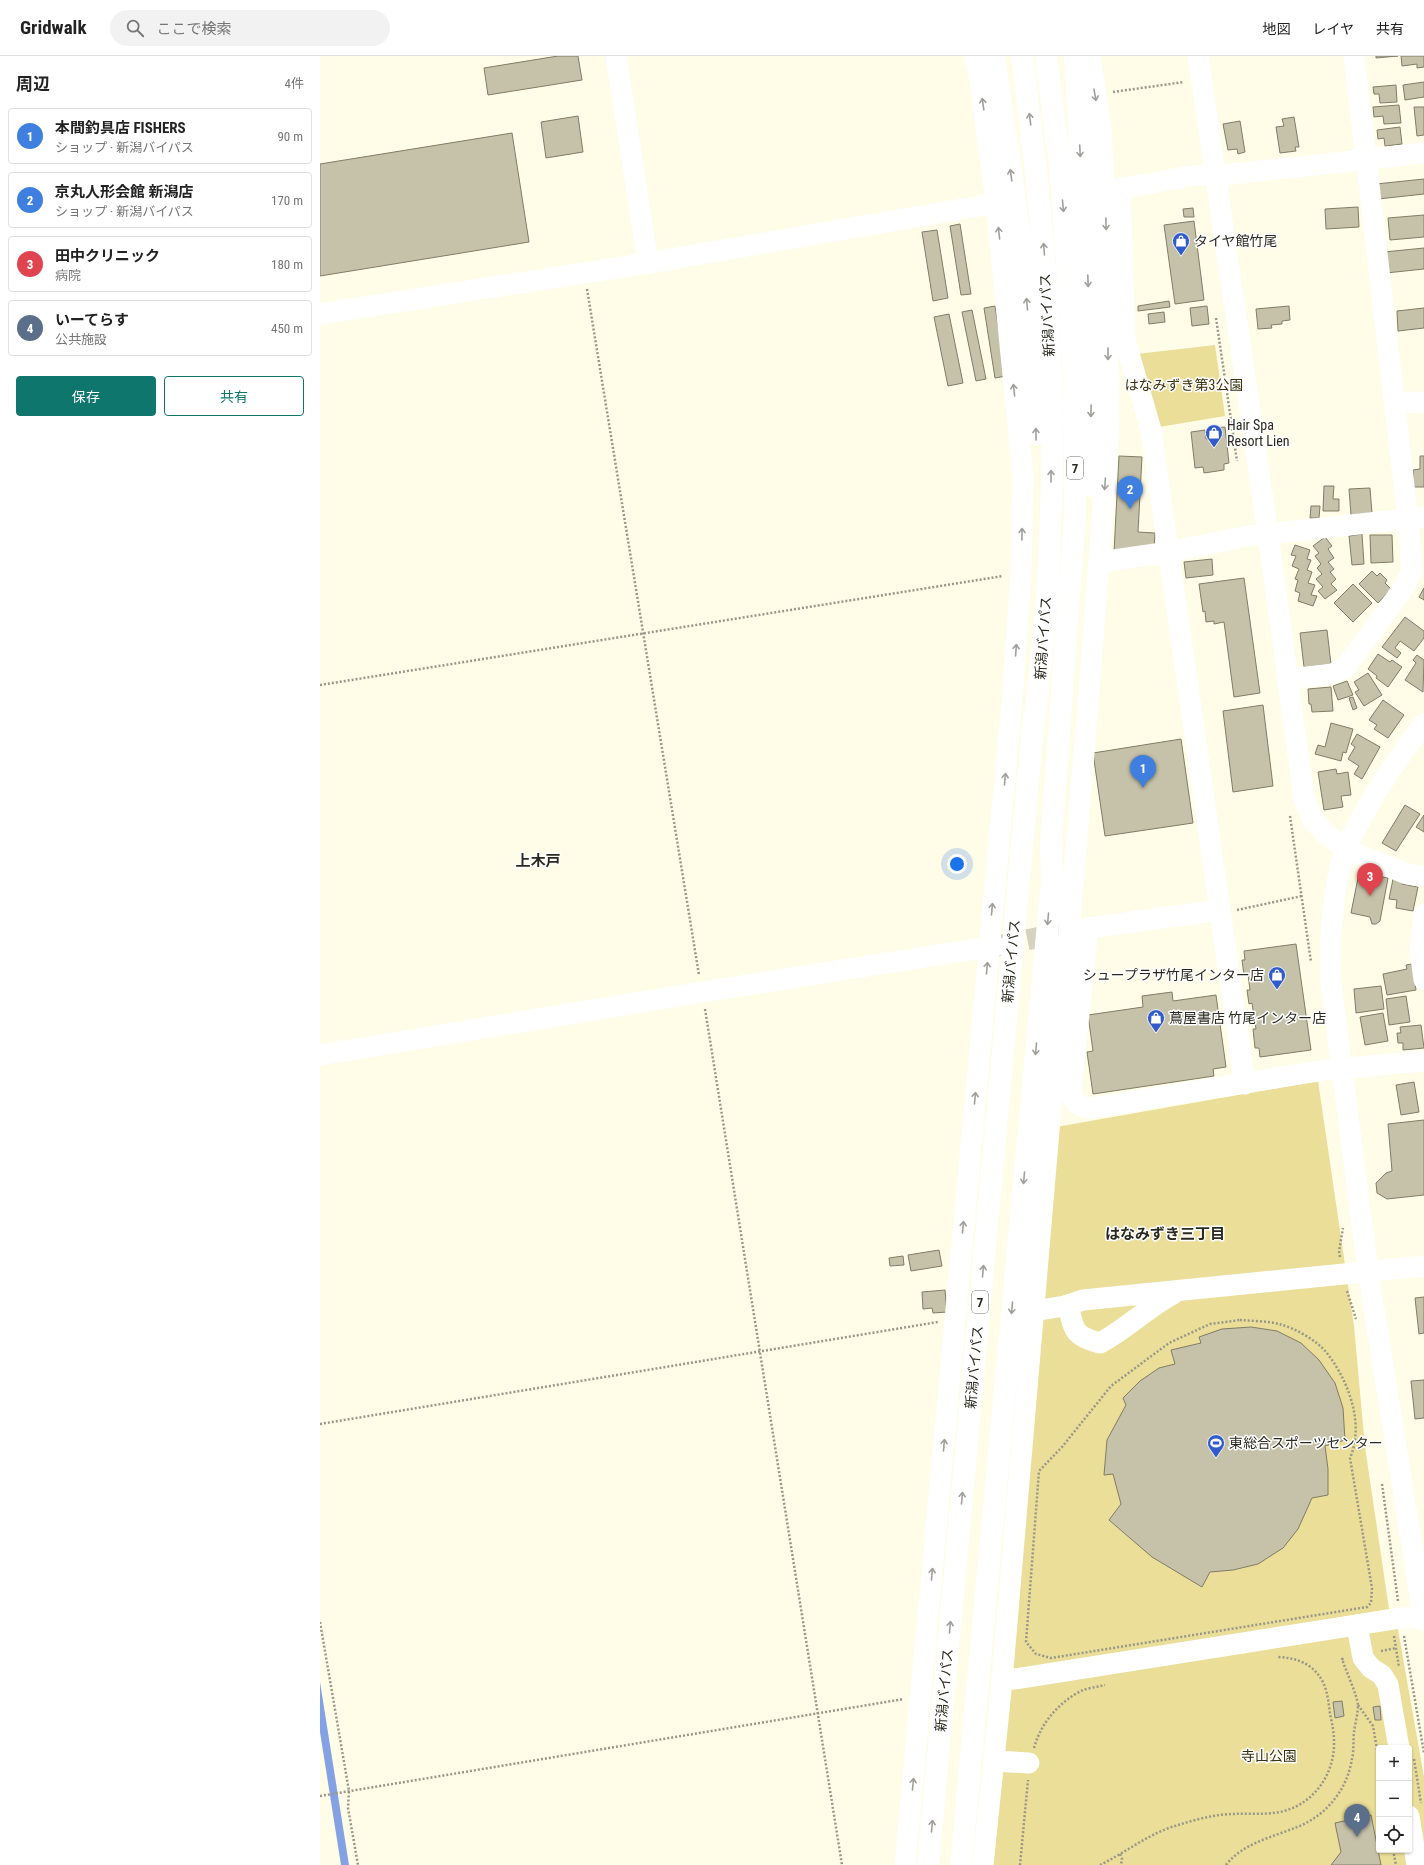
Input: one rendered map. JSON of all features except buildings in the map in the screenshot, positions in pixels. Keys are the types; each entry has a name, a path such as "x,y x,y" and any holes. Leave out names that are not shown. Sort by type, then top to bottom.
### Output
{"highway":[{"path":"994,56 1024,268 1036,408 1038,522 1029,669 1032,738"},
{"name":"新潟バイパス","path":"928,1865 1032,738 1041,670 1051,515 1052,445 1050,359 1043,242 1022,56"},
{"name":"新潟バイパス","path":"961,1865 1052,880 1051,844 1071,585 1075,491 1074,375 1060,165 1046,56"},
{"path":"1052,880 1063,844 1081,638 1089,524 1091,389 1087,262 1075,56"}],"street":[{"path":"616,56 648,263"},
{"path":"906,1865 955,1322 992,947 1021,573 1023,476 1000,202 980,81 974,56"},
{"path":"1090,56 1101,129 1106,191 1125,340 1151,430 1245,1084"},
{"path":"1198,56 1268,534 1304,799 1313,820 1325,833 1345,849 1407,874 1424,877"},
{"path":"1288,679 1332,674 1345,668 1405,586 1412,570 1416,518 1395,403 1354,56"},
{"path":"1106,191 1197,176 1215,176 1424,153"},
{"path":"983,1865 1002,1681 1033,1311 1072,931 1100,562 1109,429 1106,191"},
{"path":"320,314 648,263 1000,202"},
{"path":"1395,403 1424,402"},
{"path":"1100,562 1169,552 1248,536 1416,518"},
{"path":"1002,1681 1401,1618 1424,1618 1368,1271 1330,976 1330,945 1336,886 1345,849 1364,812 1424,724"},
{"path":"1072,931 1220,910"},
{"path":"1424,914 1420,951 1424,975"},
{"path":"1072,931 1071,1090 1072,1098 1078,1105 1084,1108 1092,1108 1342,1068 1424,1061"},
{"path":"320,1055 702,992 992,947"},
{"path":"1033,1311 1068,1305 1083,1300 1424,1266"},
{"path":"1068,1305 1077,1334 1084,1339 1100,1343 1112,1337 1153,1305 1181,1290"},
{"path":"1357,1625 1362,1654 1371,1668 1382,1675 1388,1685 1398,1745"},
{"path":"994,1761 1029,1763"},
{"path":"1409,1817 1417,1865"}],"path":[{"path":"1095,95 1201,79"},
{"path":"584,273 644,634 842,1865"},
{"path":"320,685 1021,573"},
{"path":"1220,910 1231,911 1302,896"},
{"path":"1240,1320 1279,1324 1306,1336 1325,1351 1342,1376 1353,1409 1356,1431 1354,1450 1350,1458 1372,1588 1371,1603 1367,1607 1051,1658 1036,1654 1026,1642 1039,1471 1062,1447 1111,1386 1168,1343 1210,1324 1240,1320"},
{"path":"320,1424 760,1353 946,1321 955,1322"},
{"path":"1401,1618 1424,1753"},
{"path":"320,1622 349,1791 348,1808 358,1865"},
{"path":"1376,1745 1373,1726 1358,1704 1342,1659 1396,1648"},
{"path":"1100,1865 1150,1836 1186,1823 1233,1814 1266,1814 1286,1810 1296,1807 1320,1788 1328,1774 1333,1757 1334,1741 1327,1692 1322,1679 1312,1667 1296,1659 1277,1657"},
{"path":"1020,1865 1029,1763 1036,1738 1047,1719 1065,1701 1082,1690 1110,1684"},
{"path":"320,1796 922,1697"},
{"path":"1226,1865 1230,1860 1251,1846 1314,1819 1331,1804 1348,1777 1352,1759 1358,1704"},
{"path":"1394,1853 1396,1865"},
{"path":"1120,1854 1121,1865"}],"green space":[{"name":"はなみずき第3公園","path":"1215,345 1225,416 1159,427 1137,354"},
{"path":"1318,1081 1354,1326 1365,1447 1389,1609 1014,1673 1008,1668 1056,1127"},
{"name":"寺山公園","path":"1397,1624 1424,1777 1424,1865 991,1865 1007,1688"}],"water":[{"path":"320,1682 349,1865 341,1865 320,1732"}],"tunnel":[{"path":"997,946 1061,933"}],"place":[{"name":"タイヤ館竹尾","path":"1181,256"},
{"name":"Hair Spa Resort Lien","path":"1214,448"},
{"name":"京丸人形会館 新潟店","path":"1130,509"},
{"name":"本間釣具店 FISHERS","path":"1143,788"},
{"name":"田中クリニック","path":"1370,896"},
{"name":"シュープラザ竹尾インター店","path":"1277,990"},
{"name":"蔦屋書店 竹尾インター店","path":"1156,1033"},
{"name":"東総合スポーツセンター","path":"1216,1458"},
{"name":"いーてらす","path":"1357,1837"}],"district":[{"name":"上木戸","path":"538,861"},
{"name":"はなみずき三丁目","path":"1165,1234"}]}
